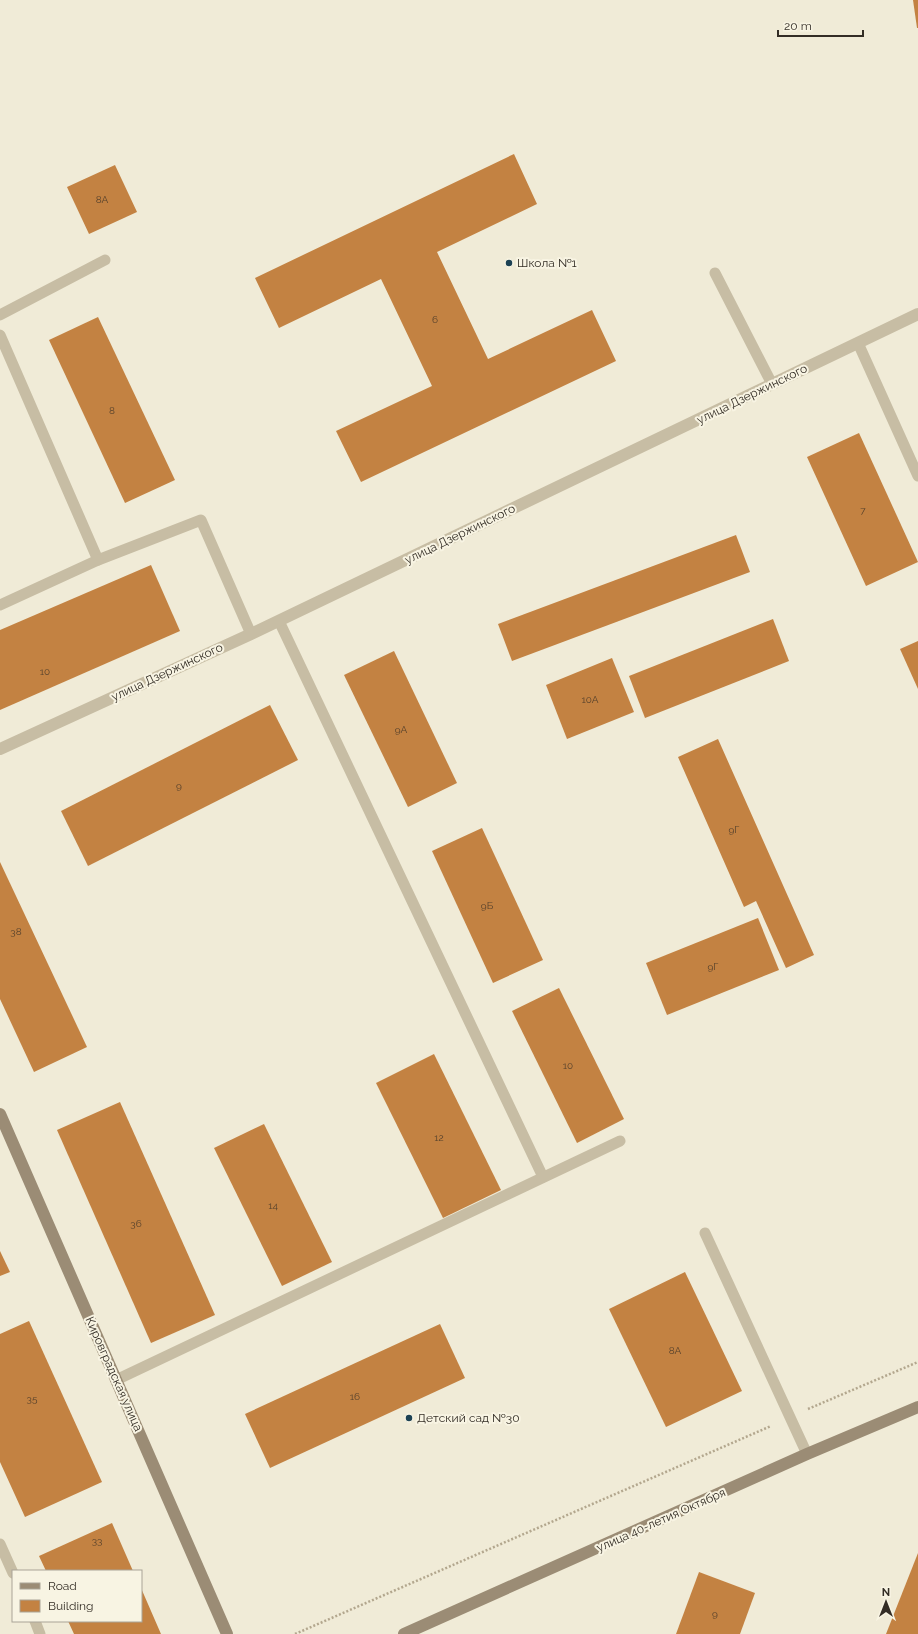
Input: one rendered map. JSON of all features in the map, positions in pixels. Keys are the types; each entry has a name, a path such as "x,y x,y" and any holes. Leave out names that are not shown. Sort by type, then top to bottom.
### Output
{"street":[{"name":"улица Дзержинского","path":"0,749 251,634 918,314"},
{"name":"Кировградская улица","path":"0,1114 227,1634"},
{"name":"улица 40-летия Октября","path":"404,1634 807,1454 918,1407"}],"lane":[{"path":"0,314 105,260"},
{"path":"715,273 772,384"},
{"path":"0,335 98,560"},
{"path":"858,343 918,476"},
{"path":"0,605 98,560 200,520 251,634"},
{"path":"279,620 543,1177"},
{"path":"116,1380 620,1141"},
{"path":"705,1232 807,1454"},
{"path":"0,1544 12,1571"},
{"path":"34,1622 40,1634"}],"path":[{"path":"295,1634 918,1362"}],"building":[{"path":"913,0 918,0 918,28 917,28"},
{"path":"514,154 537,204 437,252 488,359 592,310 616,361 361,482 336,431 432,386 381,279 279,328 255,278"},
{"path":"115,165 137,212 89,234 67,187"},
{"path":"98,317 175,480 125,503 49,340"},
{"path":"859,433 918,562 866,586 807,457"},
{"path":"736,535 750,572 512,661 498,624"},
{"path":"151,565 180,631 0,710 0,630"},
{"path":"773,619 789,661 645,718 629,676"},
{"path":"918,641 918,689 900,649"},
{"path":"394,651 457,783 408,807 344,675"},
{"path":"612,658 634,712 567,739 546,685"},
{"path":"270,705 298,760 88,866 61,811"},
{"path":"718,739 814,955 786,968 756,901 744,907 678,757"},
{"path":"482,828 543,960 493,983 432,851"},
{"path":"0,862 87,1047 34,1072 0,999"},
{"path":"758,918 779,970 667,1015 646,963"},
{"path":"559,988 624,1119 577,1143 512,1011"},
{"path":"434,1054 501,1190 443,1218 376,1083"},
{"path":"120,1102 215,1315 151,1343 57,1130"},
{"path":"264,1124 332,1262 282,1286 214,1148"},
{"path":"0,1251 10,1272 0,1276"},
{"path":"685,1272 742,1391 666,1427 609,1309"},
{"path":"29,1321 102,1482 25,1517 0,1462 0,1334"},
{"path":"440,1324 465,1378 270,1468 245,1414"},
{"path":"112,1523 133,1570 46,1570 39,1556"},
{"path":"918,1553 918,1634 886,1634"},
{"path":"699,1572 755,1593 740,1634 676,1634"},
{"path":"142,1590 161,1634 74,1634 68,1622 142,1622"}],"place":[{"name":"Школа №1","path":"509,263"},
{"name":"Детский сад №30","path":"409,1418"}]}
